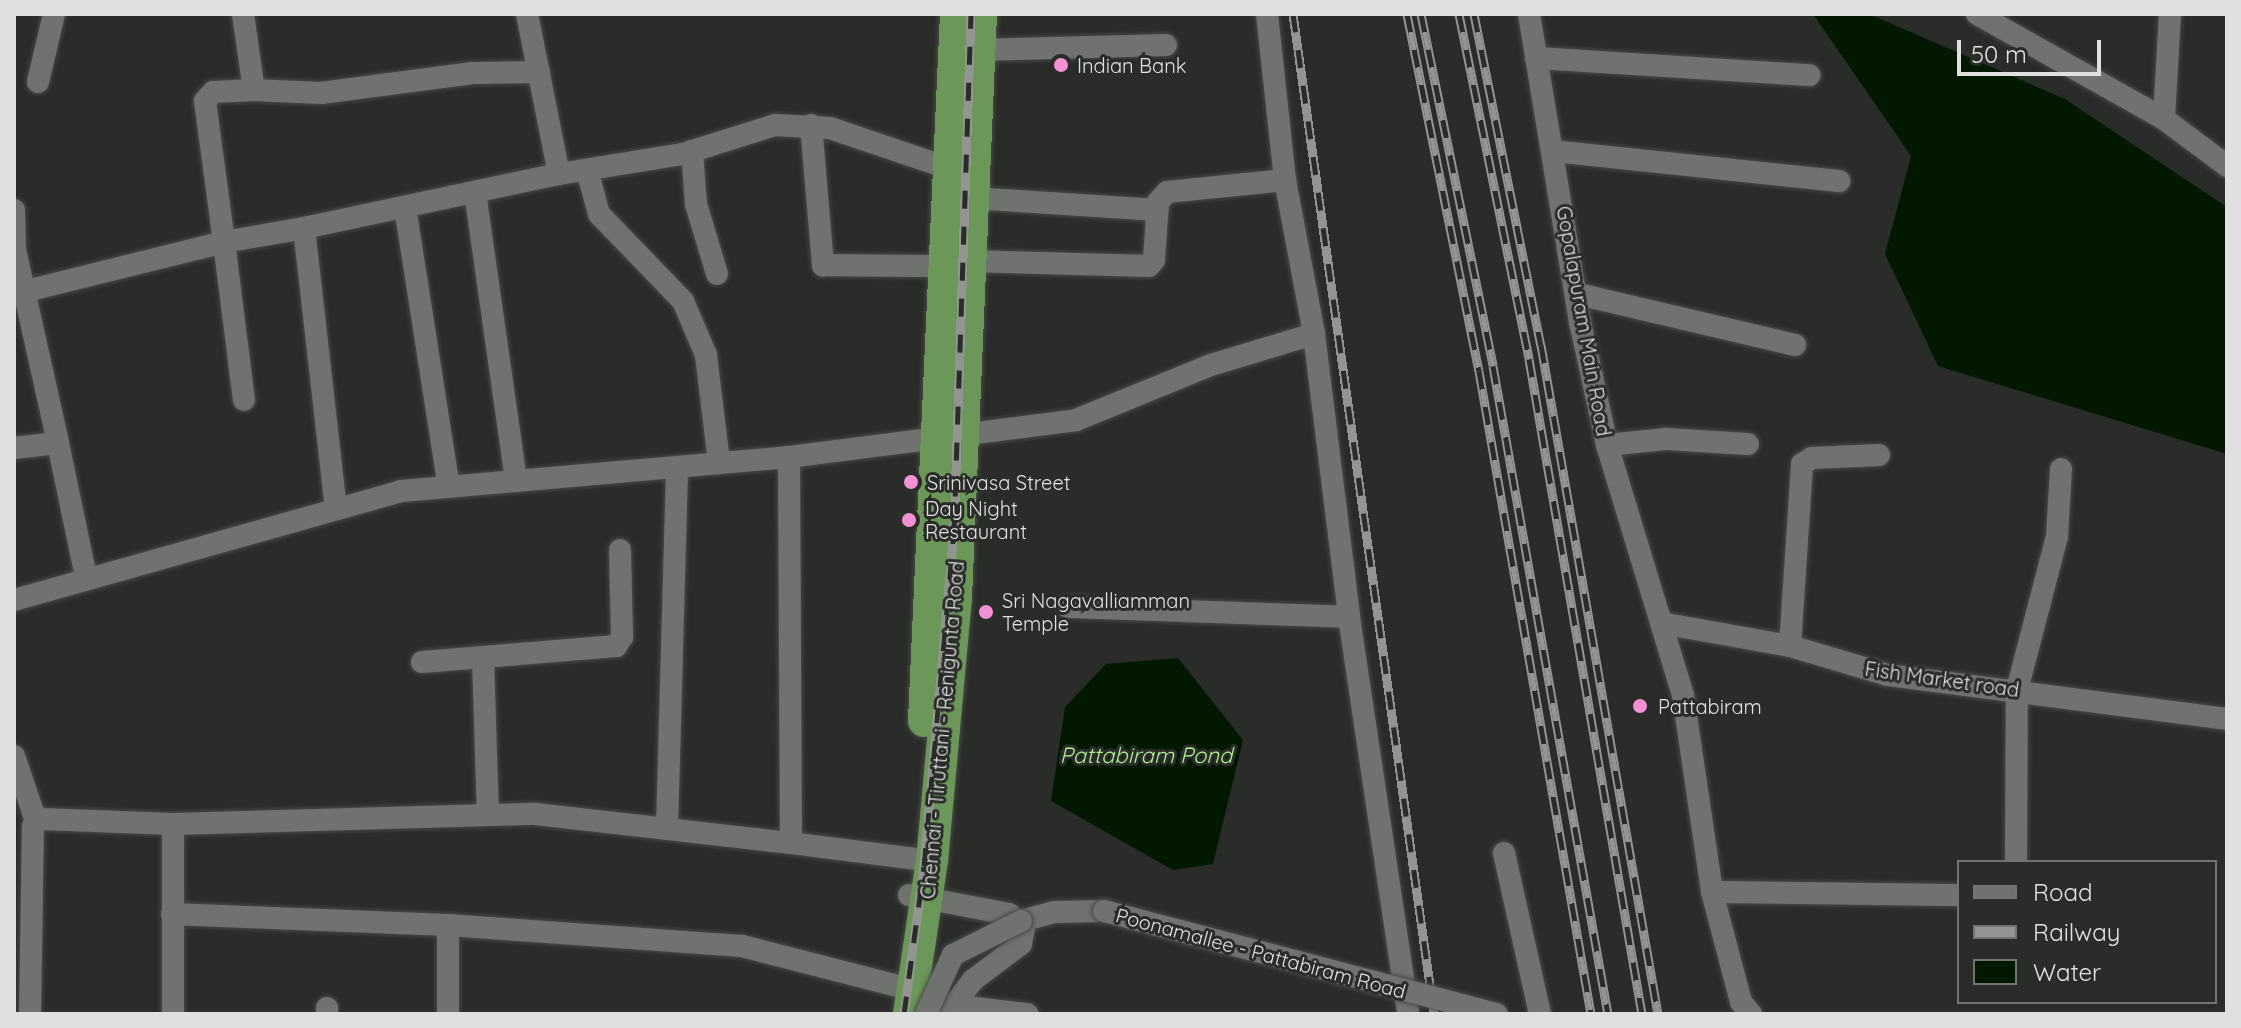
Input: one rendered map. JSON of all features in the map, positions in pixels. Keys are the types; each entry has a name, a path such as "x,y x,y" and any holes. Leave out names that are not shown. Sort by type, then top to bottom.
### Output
{"highway":[{"name":"Chennai - Tiruttani - Renigunta Road","path":"908,1003 923,859 952,439 957,264 948,168 956,14"},
{"name":"Chennai - Tiruttani - Renigunta Road","path":"957,264 972,198 981,14"}],"street":[{"path":"38,82 54,14"},
{"path":"243,14 254,90"},
{"path":"527,14 559,174"},
{"path":"1267,14 1285,180 1314,334 1349,617 1408,1014"},
{"name":"Gopalapuram Main Road","path":"1529,14 1607,445 1683,695 1712,892 1744,1010"},
{"path":"1977,14 2164,119 2227,166"},
{"path":"2164,119 2170,14"},
{"path":"979,50 1166,45"},
{"path":"1536,58 1809,75"},
{"path":"244,400 205,101 213,92 321,93 473,73 539,72"},
{"path":"20,292 224,242 559,174 692,151 775,125 811,125 948,168"},
{"path":"811,125 823,265 1149,266 1154,260 1161,196 1170,191 1285,180"},
{"path":"692,151 696,204 717,274"},
{"path":"1553,151 1839,181"},
{"path":"587,170 599,214 683,301 706,355 719,463"},
{"path":"475,192 516,481"},
{"path":"972,198 1158,210"},
{"path":"405,207 449,487"},
{"path":"14,210 20,292 58,443 86,577"},
{"path":"304,228 336,509"},
{"path":"1578,294 1795,345"},
{"path":"14,600 86,577 401,491 789,457 952,439 1076,420 1211,365 1314,334"},
{"path":"1607,445 1666,439 1748,444"},
{"path":"14,448 58,443"},
{"path":"1790,646 1802,464 1812,458 1879,455"},
{"path":"789,457 791,843"},
{"path":"667,829 677,467"},
{"path":"2016,860 2017,690 2057,536 2061,469"},
{"path":"422,662 616,646 622,637 620,550"},
{"path":"1068,607 1349,617"},
{"name":"Fish Market road","path":"1661,623 1790,646 1888,675 2227,719"},
{"path":"483,658 488,815"},
{"path":"14,756 28,824 30,1014"},
{"path":"28,824 173,824 536,814 923,859"},
{"path":"173,824 173,1014"},
{"path":"1504,853 1540,1014"},
{"path":"1712,892 1957,895"},
{"path":"918,896 1015,915 1026,934 949,1010"},
{"name":"Poonamallee - Pattabiram Road","path":"908,1003 953,955 1021,921 1055,912 1104,911 1497,1014"},
{"path":"172,914 448,925 742,946 908,1003"},
{"path":"448,925 448,1014"},
{"path":"949,1010 1027,1014"}],"water":[{"path":"1813,14 1869,14 2065,99 2227,207 2227,454 1938,366 1885,254 1911,156"},
{"name":"Pattabiram Pond","path":"1178,658 1243,740 1213,864 1173,870 1051,801 1065,707 1106,664"}],"railway":[{"path":"904,1014 924,866 954,532 971,14"},
{"path":"1293,14 1434,1014"},
{"path":"1407,14 1479,371 1591,1014"},
{"path":"1421,14 1493,366 1608,1014"},
{"path":"1459,14 1529,359 1642,1014"},
{"path":"1474,14 1541,345 1658,1014"}],"place":[{"name":"Indian Bank","path":"1061,65"},
{"name":"Srinivasa Street","path":"911,482"},
{"name":"Day Night Restaurant","path":"909,520"},
{"name":"Sri Nagavalliamman Temple","path":"986,612"},
{"name":"Pattabiram","path":"1640,706"}]}
